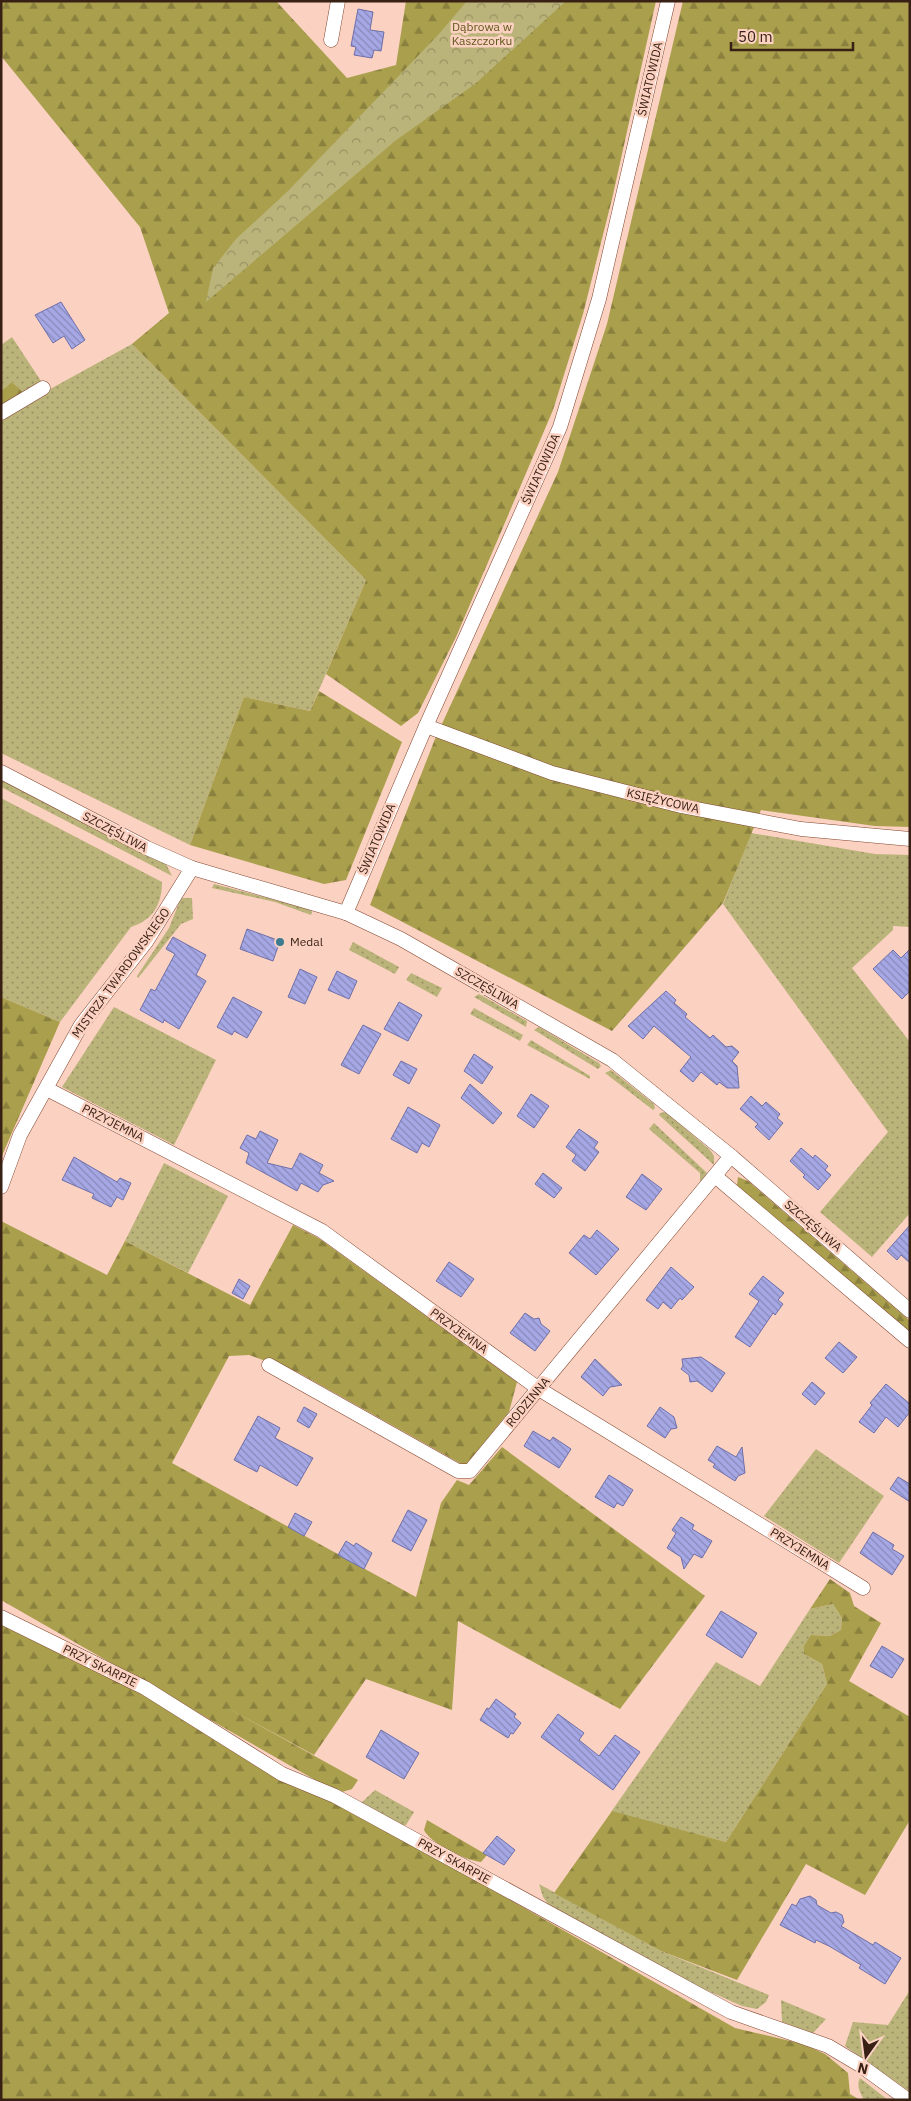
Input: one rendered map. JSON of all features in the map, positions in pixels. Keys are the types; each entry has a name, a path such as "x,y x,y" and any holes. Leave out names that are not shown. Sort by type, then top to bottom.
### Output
{"street":[{"path":"331,40 338,1"},
{"name":"ŚWIATOWIDA","path":"346,913 426,726 560,428 599,299 668,1"},
{"path":"1,413 43,388"},
{"name":"KSIĘŻYCOWA","path":"426,726 552,774 681,806 801,829 910,839"},
{"name":"SZCZĘŚLIWA","path":"1,772 147,848 192,868 346,913 402,940 612,1060 731,1156 910,1311"},
{"name":"MISTRZA TWARDOWSKIEGO","path":"1,1187 20,1135 81,1025 146,942 174,901 192,868"},
{"name":"PRZYJEMNA","path":"47,1088 322,1232 539,1389 863,1588"},
{"name":"RODZINNA","path":"269,1365 462,1472 473,1470 731,1156"},
{"path":"715,1176 910,1341"},
{"name":"PRZY SKARPIE","path":"1,1617 145,1688 282,1774 336,1796 731,2012 828,2046 860,2065 908,2100"}],"green space":[{"path":"1,1 276,1 347,78 396,65 406,1 656,1 612,199 583,314 553,410 456,637 418,713 401,726 326,674 366,580 132,344 169,313 140,227 1,56"},
{"name":"Dąbrowa w Kaszczorku","path":"467,1 566,1 475,84 395,141 206,302 213,268 236,239 288,191 438,35"},
{"path":"683,1 910,1 910,827 875,826 761,810 723,903 612,1031 370,905 435,739 558,472 607,324"},
{"path":"12,337 41,381 23,392 12,382 1,391 1,345"},
{"path":"132,344 366,580 310,711 244,697 190,845 1,753 1,421 32,399"},
{"path":"12,382 23,392 1,405 1,391"},
{"path":"319,691 402,742 346,880 324,884 190,845 244,697 310,711"},
{"path":"1,779 166,864 172,876 1,787"},
{"path":"1,798 162,882 162,890 155,910 145,920 131,927 60,1022 1,997"},
{"path":"751,833 875,854 910,855 910,927 893,926 893,930 852,968 910,1042 910,1213 872,1257 820,1212 888,1132 723,904"},
{"path":"214,884 310,909 312,912 311,915 275,902 212,888"},
{"path":"181,898 192,898 193,919 181,924 138,978 137,976 169,928"},
{"path":"353,942 399,967 395,974 349,950"},
{"path":"411,973 442,988 437,997 406,980"},
{"path":"479,994 527,1021 526,1027 474,997"},
{"path":"1,997 60,1022 1,1158"},
{"path":"114,1007 216,1060 174,1145 62,1087"},
{"path":"474,1008 523,1035 520,1041 470,1014"},
{"path":"539,1027 601,1066 598,1069 534,1030"},
{"path":"531,1040 590,1076 590,1079 527,1045"},
{"path":"611,1070 654,1104 655,1108 653,1110 605,1073"},
{"path":"666,1112 710,1150 714,1156 714,1165 659,1115"},
{"path":"654,1123 707,1173 700,1184 700,1173 649,1129"},
{"path":"164,1163 228,1196 188,1273 125,1241"},
{"path":"738,1177 748,1181 910,1321 910,1336 737,1185"},
{"path":"1,1221 107,1275 125,1241 250,1305 293,1225 320,1239 517,1382 509,1412 465,1466 299,1373 249,1355 229,1356 172,1463 416,1597 441,1503 457,1480 469,1485 502,1447 705,1596 620,1709 458,1621 452,1710 366,1679 314,1755 213,1700 358,1780 352,1789 342,1792 331,1789 1,1600"},
{"path":"816,1449 884,1496 839,1563 764,1516"},
{"path":"830,1579 850,1593 854,1606 881,1623 849,1681 910,1717 910,1820 865,1895 806,1864 737,1980 661,1951 554,1893 612,1811 726,1842 827,1684 822,1664 804,1654 804,1646 811,1635 830,1636 841,1630 842,1618 833,1604 810,1609"},
{"path":"833,1604 842,1618 841,1630 830,1636 811,1635 804,1654 822,1664 827,1684 726,1842 611,1812 716,1662 760,1686 810,1609"},
{"path":"1,1610 735,2028 803,2044 825,2054 848,2073 850,2094 860,2100 1,2100"},
{"path":"375,1790 414,1812 406,1825 397,1825 361,1803"},
{"path":"427,1820 487,1855 481,1862 474,1861 441,1846 424,1830"},
{"path":"539,1884 661,1951 769,1995 766,2002 757,2009 742,2006 697,1986 548,1904 543,1897"},
{"path":"910,1990 910,2092 845,2046 853,2022 888,2025"},
{"path":"781,2000 826,2019 813,2033 782,2022"},
{"path":"860,2078 888,2100 864,2100 858,2086"}],"building":[{"path":"358,9 373,12 370,30 384,32 381,51 374,50 372,58 354,55 356,47 351,46"},
{"path":"61,302 85,340 72,349 64,336 53,343 35,315"},
{"path":"247,929 280,941 273,961 240,949"},
{"path":"173,937 206,955 196,975 206,981 179,1029 164,1020 163,1023 140,1010 151,989 155,991 175,954 166,949"},
{"path":"910,949 910,991 902,999 873,969 893,950 901,958"},
{"path":"300,969 317,977 305,1004 288,997"},
{"path":"337,971 357,981 349,999 328,990"},
{"path":"666,991 676,1000 674,1003 687,1014 685,1017 710,1038 713,1035 726,1047 732,1046 739,1052 732,1061 737,1066 739,1088 727,1088 719,1082 717,1085 701,1072 693,1082 680,1071 691,1057 654,1026 643,1039 628,1026"},
{"path":"233,997 262,1012 247,1038 234,1031 232,1035 217,1027"},
{"path":"399,1002 422,1015 408,1041 384,1029"},
{"path":"363,1025 381,1034 359,1074 341,1065"},
{"path":"474,1054 493,1067 482,1084 464,1071"},
{"path":"401,1061 417,1069 409,1084 393,1075"},
{"path":"470,1084 502,1113 493,1124 461,1098"},
{"path":"531,1094 549,1106 534,1128 517,1116"},
{"path":"751,1096 762,1106 766,1102 780,1114 777,1118 783,1123 769,1140 755,1127 758,1124 740,1109"},
{"path":"408,1107 440,1125 429,1147 422,1143 417,1153 391,1139"},
{"path":"579,1129 598,1142 594,1148 599,1152 585,1171 572,1161 576,1155 566,1147"},
{"path":"260,1131 278,1140 267,1163 292,1169 300,1153 323,1165 319,1173 334,1181 323,1185 318,1192 301,1183 297,1191 246,1163 249,1153 240,1148 247,1135 256,1139"},
{"path":"801,1148 813,1158 815,1155 828,1166 825,1170 831,1175 818,1190 803,1177 805,1175 790,1161"},
{"path":"74,1157 117,1182 120,1178 131,1183 123,1200 117,1197 111,1207 92,1198 94,1194 62,1180"},
{"path":"543,1173 562,1188 554,1198 535,1184"},
{"path":"642,1174 662,1189 646,1210 626,1197"},
{"path":"910,1225 910,1263 901,1255 897,1260 887,1251"},
{"path":"597,1230 619,1249 596,1275 569,1253 584,1235 590,1239"},
{"path":"449,1262 474,1279 461,1297 436,1281"},
{"path":"671,1267 694,1287 682,1300 680,1298 671,1309 663,1302 658,1309 646,1300"},
{"path":"763,1276 784,1293 778,1300 783,1304 775,1315 773,1313 750,1347 735,1337 759,1301 749,1294"},
{"path":"239,1279 250,1286 243,1299 232,1293"},
{"path":"525,1313 534,1319 539,1318 541,1324 550,1331 535,1351 510,1333"},
{"path":"839,1342 857,1357 843,1373 825,1358"},
{"path":"701,1357 725,1373 712,1392 697,1381 690,1382 689,1375 681,1369 683,1366 682,1359"},
{"path":"595,1359 622,1385 610,1387 603,1396 581,1377"},
{"path":"812,1382 825,1393 815,1405 802,1394"},
{"path":"886,1384 910,1404 910,1412 898,1427 886,1417 874,1433 859,1422 872,1405 870,1403"},
{"path":"304,1407 317,1414 309,1428 297,1421"},
{"path":"660,1407 674,1417 677,1428 671,1429 665,1438 647,1426"},
{"path":"258,1416 280,1428 275,1438 313,1458 297,1486 260,1465 257,1472 234,1460"},
{"path":"533,1431 550,1441 553,1437 571,1449 559,1468 524,1446"},
{"path":"717,1446 736,1457 742,1447 745,1473 738,1476 735,1481 713,1467 715,1464 708,1460"},
{"path":"609,1475 633,1490 623,1506 617,1503 614,1508 595,1497"},
{"path":"898,1477 910,1484 910,1502 890,1489"},
{"path":"408,1510 427,1520 411,1551 392,1541"},
{"path":"295,1513 312,1522 304,1536 288,1527"},
{"path":"681,1517 694,1525 692,1529 712,1541 702,1558 694,1554 684,1569 681,1557 667,1548 676,1533 672,1530"},
{"path":"873,1532 894,1545 892,1549 904,1556 892,1575 860,1553"},
{"path":"346,1541 354,1546 356,1543 372,1553 364,1569 338,1555"},
{"path":"721,1611 757,1633 742,1658 706,1635"},
{"path":"882,1646 904,1659 892,1678 870,1666"},
{"path":"496,1699 516,1714 514,1717 521,1723 508,1738 480,1720 487,1708 489,1709"},
{"path":"558,1714 584,1733 579,1740 599,1756 615,1735 640,1752 613,1790 541,1737"},
{"path":"381,1730 419,1753 404,1779 366,1757"},
{"path":"497,1836 515,1850 504,1865 483,1853"},
{"path":"810,1896 816,1900 817,1905 831,1913 836,1912 842,1915 844,1922 841,1926 873,1945 875,1942 901,1958 885,1984 859,1968 861,1965 829,1946 816,1940 815,1943 780,1925 792,1904 796,1906 800,1899"}],"place":[{"name":"Medal","path":"280,942"}]}
